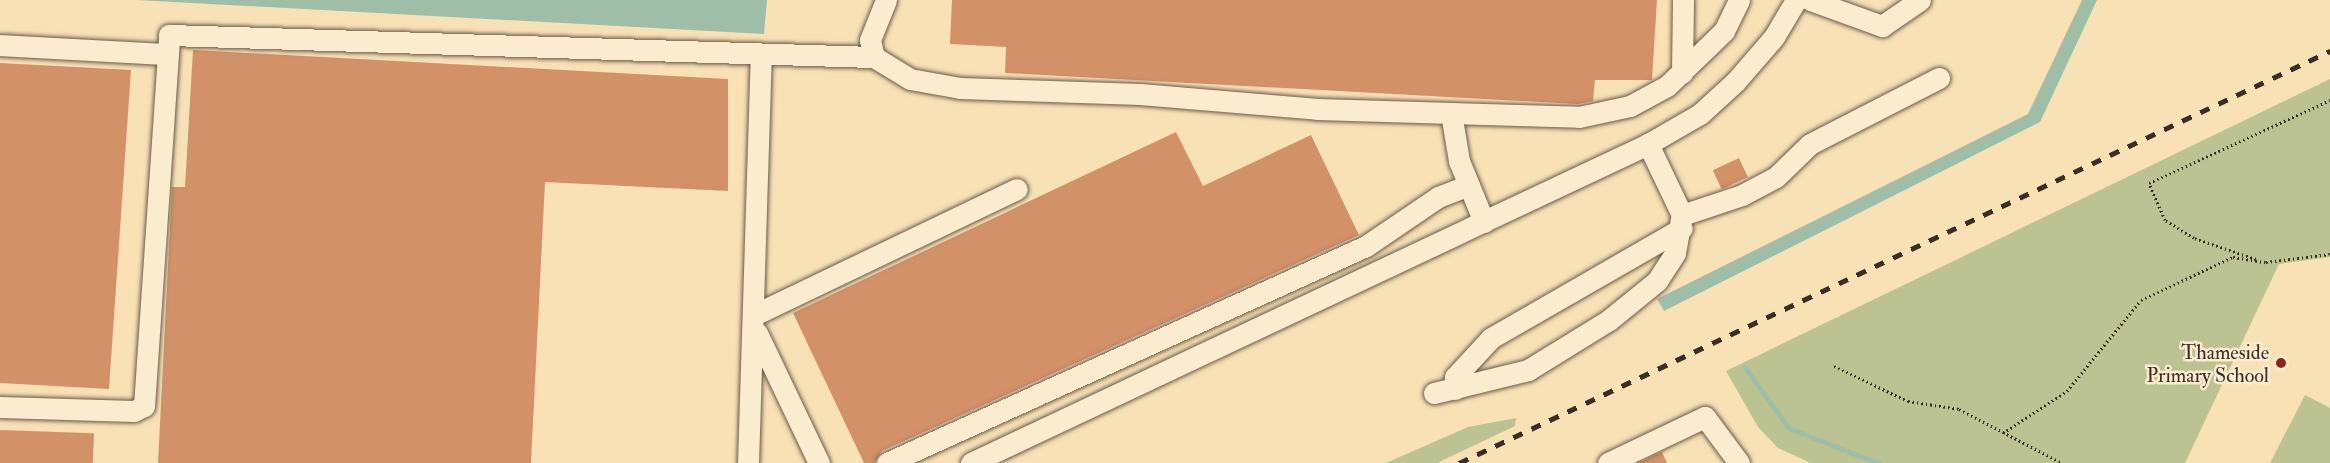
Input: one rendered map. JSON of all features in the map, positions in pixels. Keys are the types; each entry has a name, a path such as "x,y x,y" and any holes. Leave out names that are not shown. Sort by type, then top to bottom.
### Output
{"street":[{"path":"874,57 870,40 886,0"},
{"path":"1682,73 1683,0"},
{"path":"0,407 134,411 144,406 169,35 874,57 910,79 960,88 1451,113 1579,117 1630,106 1682,73 1724,31 1739,0"},
{"path":"971,463 1648,144 1700,114 1743,74 1774,37 1796,0"},
{"path":"1810,0 1882,26 1920,0"},
{"path":"0,45 168,54"},
{"path":"748,463 756,322 761,54"},
{"path":"1455,389 1455,377 1491,338 1643,248 1682,221 1767,182 1810,144 1939,78"},
{"path":"1451,113 1469,185 1484,222"},
{"path":"1434,393 1528,370 1609,320 1666,270 1682,221 1648,144"},
{"path":"887,463 1366,246 1438,197 1469,185"},
{"path":"756,322 1017,189"},
{"path":"1366,246 1369,276"},
{"path":"756,322 819,463"},
{"path":"1608,463 1706,417 1739,463"}],"path":[{"path":"2266,262 2194,237 2165,220 2149,183 2330,100"},
{"path":"2003,433 2067,391 2141,300 2233,257 2266,262 2330,255"},
{"path":"1834,366 1908,401 1959,409 2062,463"}],"shaded area":[{"path":"137,0 767,0 764,34"},
{"path":"2082,0 2097,0 2040,122 1664,311 1657,299 2028,114"},
{"path":"2330,79 2330,257 2279,264 2185,463 1811,463 1778,448 1758,427 1726,371"},
{"path":"2305,395 2330,408 2330,463 2270,463"},
{"path":"1516,418 1515,426 1437,463 1386,463 1468,427"}],"building":[{"path":"952,0 1657,0 1652,80 1595,80 1593,101 1578,104 1005,73 1006,47 950,44"},
{"path":"193,50 728,79 728,191 545,182 531,463 158,463 172,187 185,187"},
{"path":"0,63 131,70 109,389 0,383"},
{"path":"1176,132 1203,186 1311,135 1359,235 882,451 874,463 864,463 793,313"},
{"path":"1739,158 1748,177 1722,189 1713,170"},
{"path":"0,430 94,433 93,463 0,463"},
{"path":"1662,452 1667,463 1638,463"}],"waterway":[{"path":"1745,367 1789,428 1878,463"}],"railway":[{"path":"1459,463 2330,51"}],"place":[{"name":"Thameside Primary School","path":"2281,363"}]}
